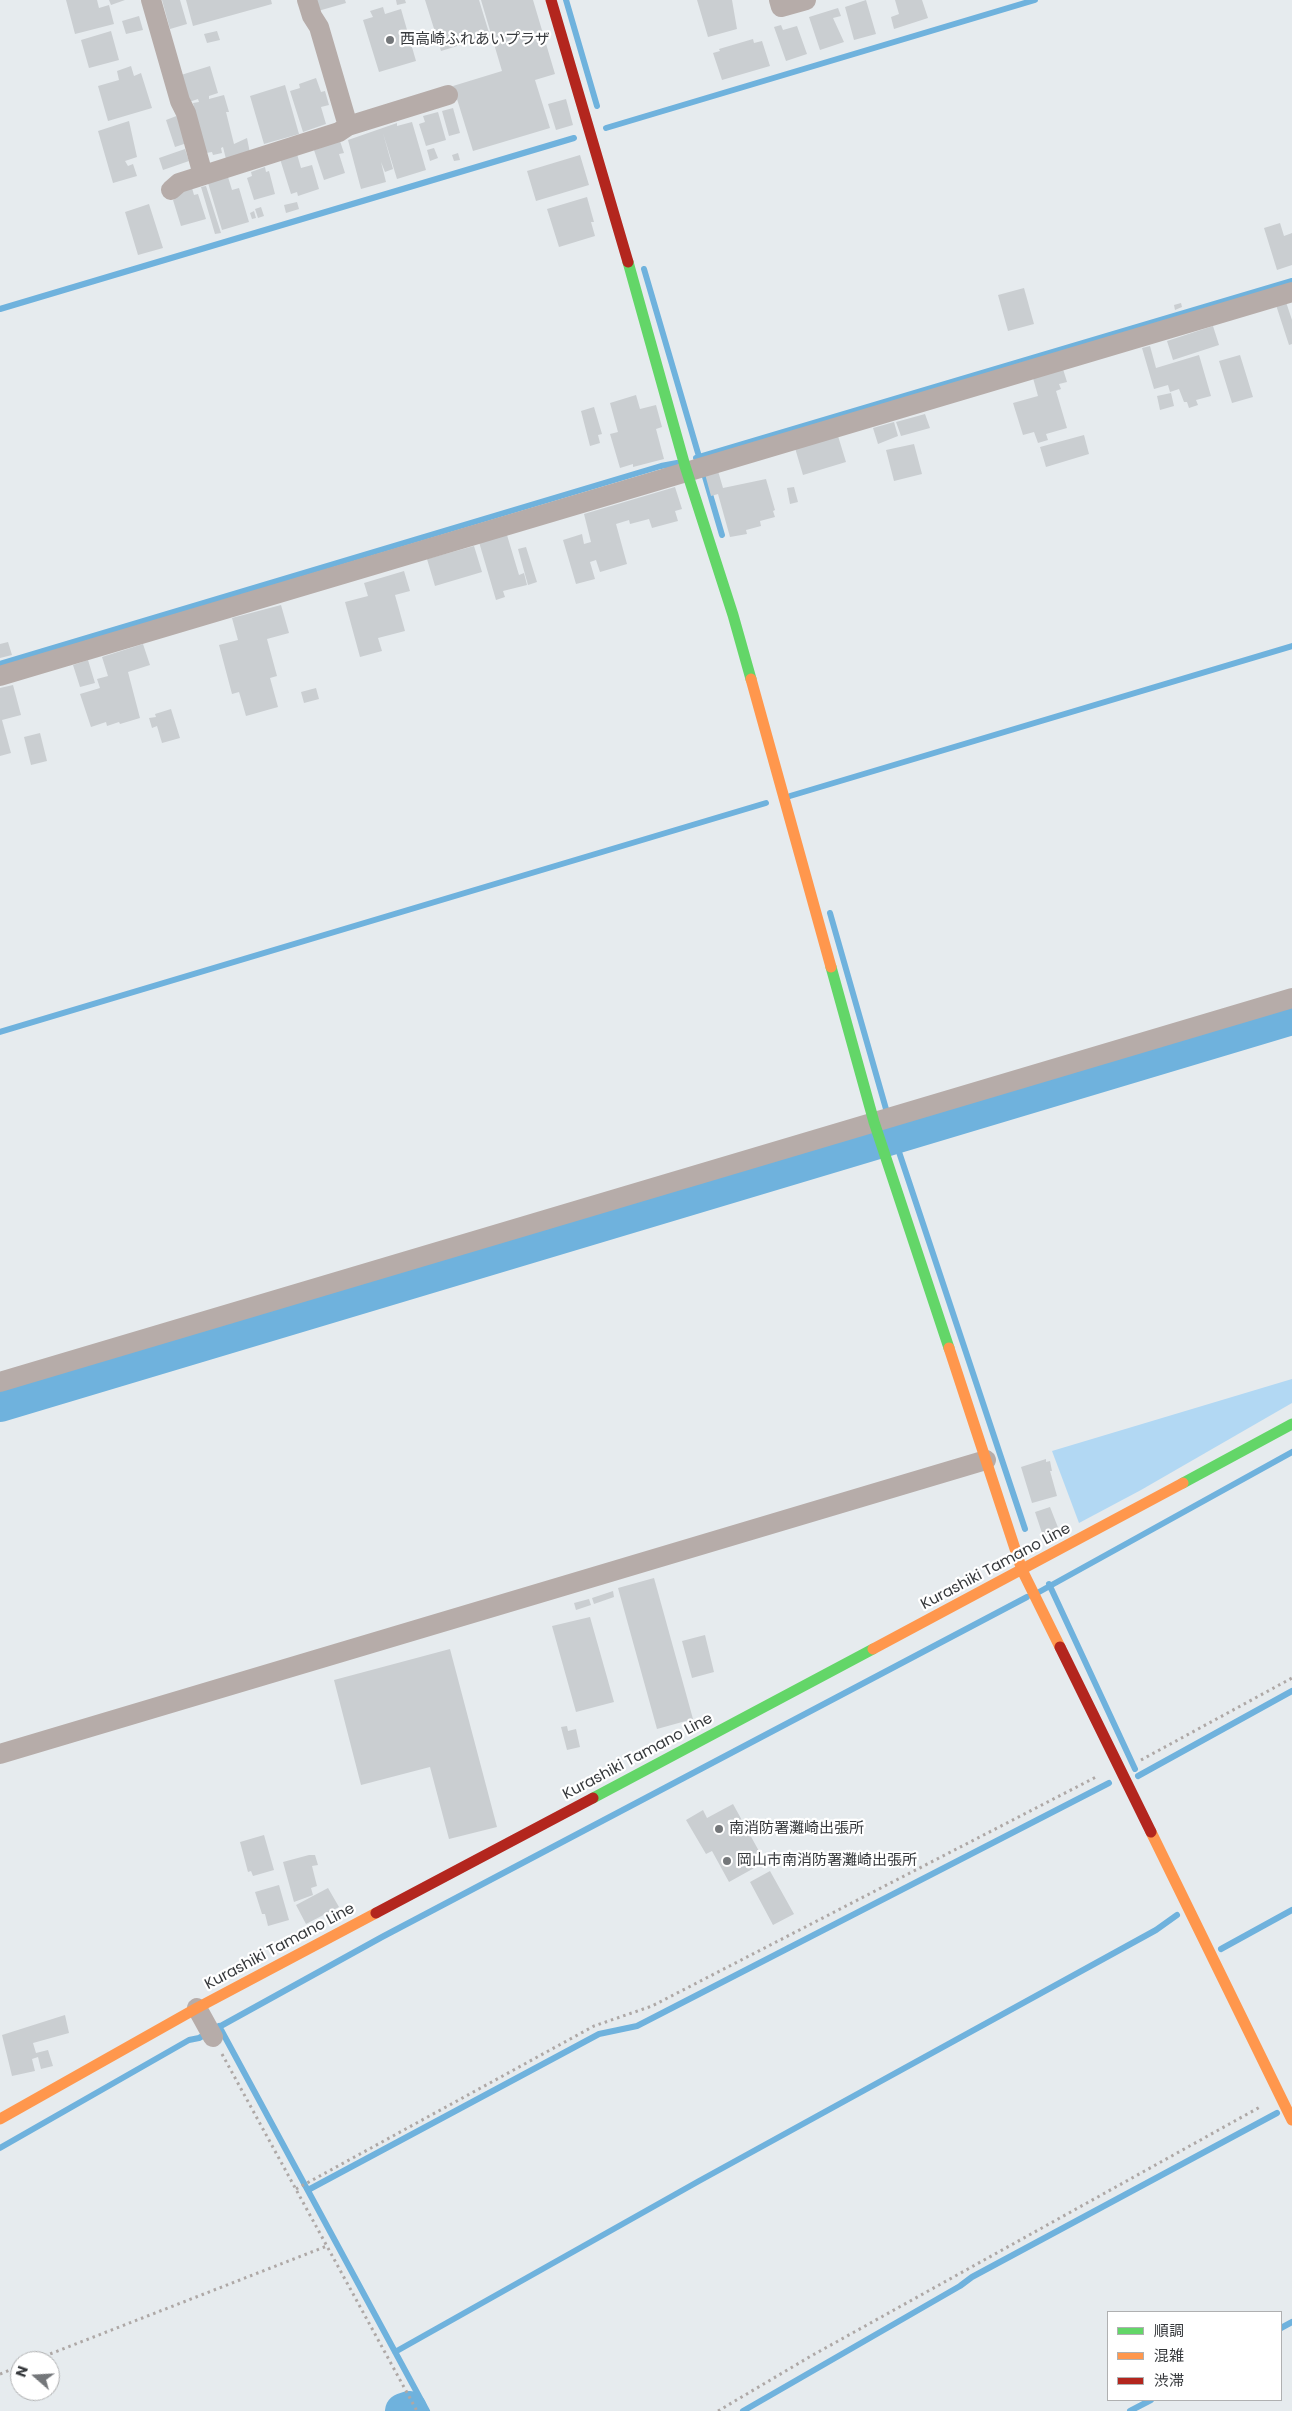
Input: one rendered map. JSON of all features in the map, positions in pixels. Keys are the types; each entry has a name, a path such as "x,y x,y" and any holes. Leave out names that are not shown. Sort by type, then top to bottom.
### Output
{"street":[{"path":"151,0 203,175"},
{"path":"306,0 312,16 319,27 348,126"},
{"path":"551,0 692,465 733,615 882,1122 885,1154 1022,1570 1292,2120"},
{"path":"779,0 781,7 806,0"},
{"path":"171,190 179,183 331,135 348,126 448,95"},
{"path":"0,676 692,465 1292,292"},
{"path":"0,1382 882,1122 1292,998"},
{"name":"Kurashiki Tamano Line","path":"0,2119 206,2023 1022,1570 1292,1424"},
{"path":"0,1754 986,1460"}],"path":[{"path":"1138,1763 1158,1749 1292,1678"},
{"path":"296,2189 594,2026 652,2006 1118,1766"},
{"path":"206,2023 417,2411"},
{"path":"718,2411 811,2356 1280,2096"},
{"path":"58,2351 327,2246"}],"shaded area":[{"path":"1292,1379 1292,1403 1141,1490 1079,1523 1052,1451"}],"building":[{"path":"66,0 97,0 99,8 109,5 114,24 75,34"},
{"path":"109,0 125,0 111,5"},
{"path":"162,0 180,0 187,24 170,29"},
{"path":"186,0 271,0 272,4 193,26"},
{"path":"314,0 345,0 346,3 318,11"},
{"path":"396,0 405,0 406,3 397,5"},
{"path":"425,0 479,0 490,36 441,51"},
{"path":"481,0 533,0 555,74 535,80 550,128 473,151 453,86 502,71"},
{"path":"697,0 732,0 737,29 708,37"},
{"path":"866,0 876,34 854,40 845,7"},
{"path":"895,0 922,0 928,18 894,29 891,17 899,14"},
{"name":"西高崎ふれあいプラザ","path":"383,7 385,14 401,9 416,61 379,72 363,20 373,17 370,11"},
{"path":"838,8 841,16 833,18 844,42 820,50 809,17"},
{"path":"139,16 143,30 126,34 122,21"},
{"path":"781,25 783,30 797,26 807,54 786,61 774,27"},
{"path":"111,31 119,60 89,68 81,40"},
{"path":"217,31 220,40 207,43 204,34"},
{"path":"753,39 754,43 762,41 770,66 722,80 713,53 720,51 719,49"},
{"path":"131,66 134,76 141,73 152,108 108,121 98,86 119,80 117,71"},
{"path":"210,66 218,93 209,96 209,99 224,95 234,144 247,138 250,153 226,159 223,147 221,148 222,153 213,155 212,152 206,153 193,103 199,102 198,99 189,102 181,75"},
{"path":"316,78 321,92 325,91 329,105 321,107 326,124 303,132 290,91 300,88 299,84"},
{"path":"285,85 299,134 264,144 250,96"},
{"path":"566,99 573,125 556,130 548,104"},
{"path":"453,108 460,133 449,136 442,111"},
{"path":"438,112 446,140 426,146 419,124 425,122 423,116"},
{"path":"179,115 187,143 175,147 166,120"},
{"path":"129,121 137,157 125,161 128,166 133,164 137,176 113,183 98,131"},
{"path":"412,122 426,170 397,179 383,133 393,169 385,172 381,162 386,182 361,189 348,140 397,123 397,126"},
{"path":"340,141 344,153 339,154 345,173 324,180 314,150"},
{"path":"434,148 438,158 430,161 427,150"},
{"path":"185,149 189,161 163,170 159,158"},
{"path":"458,153 460,160 454,161 452,155"},
{"path":"297,154 301,168 312,165 319,189 298,196 297,192 291,194 280,159"},
{"path":"580,155 589,185 536,201 527,171"},
{"path":"265,167 266,172 269,171 275,194 254,200 247,178 252,176 251,172"},
{"path":"228,177 232,190 239,188 249,222 222,230 208,183"},
{"path":"206,186 221,233 215,234 201,187"},
{"path":"192,188 194,195 198,194 206,219 181,226 173,200 175,199 173,193"},
{"path":"587,197 594,222 591,222 595,236 559,247 547,209"},
{"path":"297,202 299,209 286,213 284,205"},
{"path":"149,204 163,248 138,255 125,212"},
{"path":"261,207 264,216 258,218 255,209"},
{"path":"254,211 256,218 252,219 250,213"},
{"path":"1280,223 1284,236 1292,233 1292,265 1277,270 1264,228"},
{"path":"1024,288 1034,324 1008,331 998,295"},
{"path":"1286,302 1292,320 1292,344 1289,345 1276,305"},
{"path":"1181,303 1182,307 1175,310 1174,305"},
{"path":"1213,326 1219,345 1173,360 1167,341"},
{"path":"1150,346 1156,368 1199,355 1211,396 1196,400 1198,405 1189,408 1187,402 1184,402 1179,389 1170,392 1168,385 1154,389 1142,348"},
{"path":"1240,355 1253,397 1232,403 1219,361"},
{"path":"1063,369 1067,382 1059,384 1061,389 1056,391 1067,428 1046,434 1048,440 1038,443 1034,432 1023,435 1013,403 1038,396 1033,378"},
{"path":"1171,393 1174,406 1160,410 1157,396"},
{"path":"636,395 640,409 656,405 662,427 656,429 664,459 633,467 633,464 620,468 610,434 618,432 610,403"},
{"path":"594,407 602,434 598,435 600,443 590,446 581,411"},
{"path":"925,414 930,428 901,436 896,422"},
{"path":"894,422 898,436 878,444 873,428"},
{"path":"1084,435 1089,454 1046,467 1040,447"},
{"path":"838,436 846,462 803,475 795,448"},
{"path":"914,444 922,474 894,481 886,450"},
{"path":"718,471 723,488 766,479 775,510 773,511 775,517 760,521 761,526 746,530 747,534 730,537 718,494 711,496 705,474"},
{"path":"675,487 682,509 675,511 678,521 652,528 649,519 630,524 629,520 616,524 627,564 600,572 596,560 590,562 595,579 576,584 563,540 582,534 584,544 591,542 584,514"},
{"path":"794,487 798,502 790,504 787,488"},
{"path":"507,535 519,575 524,573 527,585 503,591 505,597 496,600 479,542"},
{"path":"474,546 482,572 435,586 427,559"},
{"path":"526,547 537,582 528,585 518,549"},
{"path":"404,571 410,591 395,595 405,631 378,638 382,651 360,657 345,602 368,596 364,583"},
{"path":"281,605 289,633 267,639 277,676 270,678 278,707 246,716 239,692 232,694 219,645 238,640 232,618"},
{"path":"8,642 12,655 0,658 0,644"},
{"path":"143,644 150,665 128,672 140,718 120,724 119,722 107,726 106,722 91,727 80,694 100,688 97,679 108,676 102,657"},
{"path":"88,660 95,683 80,687 73,665"},
{"path":"13,685 21,715 2,720 11,753 0,756 0,688"},
{"path":"316,688 319,699 304,703 301,692"},
{"path":"171,709 180,738 162,743 157,726 152,728 149,718 156,717 155,714"},
{"path":"40,733 47,761 31,765 24,737"},
{"path":"1046,1459 1046,1462 1050,1461 1052,1471 1050,1471 1057,1496 1032,1503 1021,1467"},
{"path":"1050,1507 1059,1530 1043,1536 1035,1512"},
{"path":"654,1578 693,1719 657,1729 618,1588"},
{"path":"613,1591 614,1597 594,1604 592,1598"},
{"path":"589,1599 591,1605 576,1610 574,1603"},
{"path":"590,1617 614,1702 576,1712 552,1626"},
{"path":"705,1635 714,1672 692,1678 682,1641"},
{"path":"450,1649 497,1827 449,1839 430,1767 361,1785 334,1680"},
{"path":"567,1726 568,1731 576,1729 580,1747 567,1750 561,1727"},
{"path":"733,1804 765,1862 729,1882 712,1851 706,1854 686,1820 703,1810 707,1818"},
{"path":"264,1835 274,1870 253,1876 251,1871 248,1872 240,1842"},
{"path":"315,1855 318,1865 312,1866 317,1886 311,1888 313,1895 294,1902 283,1862"},
{"path":"770,1871 794,1914 773,1925 750,1882"},
{"path":"279,1885 289,1920 268,1926 255,1892"},
{"path":"328,1888 339,1907 306,1924 296,1905"},
{"path":"65,2015 69,2033 33,2043 36,2053 48,2050 53,2066 41,2069 38,2057 32,2059 35,2071 12,2076 2,2035"}],"waterway":[{"path":"566,0 597,106"},
{"path":"606,128 1035,0"},
{"path":"0,309 574,138"},
{"path":"644,269 722,535"},
{"path":"696,458 1292,281"},
{"path":"0,664 661,466 677,463"},
{"path":"790,796 1292,646"},
{"path":"0,1032 766,803"},
{"path":"830,913 894,1137 1025,1529"},
{"path":"0,1404 1292,1017"},
{"path":"1039,1592 1292,1452"},
{"path":"1049,1584 1135,1769"},
{"path":"0,2148 189,2040 199,2038 382,1937 1027,1597"},
{"path":"1138,1776 1292,1691"},
{"path":"308,2190 599,2034 637,2026 1109,1783"},
{"path":"1221,1949 1292,1910"},
{"path":"395,2352 699,2181 1156,1930 1177,1915"},
{"path":"219,2026 427,2411"},
{"path":"743,2411 960,2286 972,2277 1277,2113"},
{"path":"1282,2327 1292,2322"},
{"path":"1130,2411 1149,2401"},
{"path":"403,2411 409,2409"}],"traffic: fast":[{"path":"628,262 685,466 733,615 751,679"},
{"path":"831,967 874,1122 949,1348"},
{"path":"1183,1483 1292,1424"},
{"path":"593,1798 873,1649"}],"traffic: slow":[{"path":"751,679 831,967"},
{"path":"949,1348 1022,1570 1060,1647"},
{"path":"873,1649 1183,1483"},
{"path":"1151,1832 1292,2120"},
{"path":"0,2119 197,2008 376,1913"}],"traffic: jam":[{"path":"551,0 628,262"},
{"path":"1060,1647 1151,1832"},
{"path":"376,1913 593,1798"}],"place":[{"name":"西高崎ふれあいプラザ","path":"390,40"},
{"name":"南消防署灘崎出張所","path":"719,1829"},
{"name":"岡山市南消防署灘崎出張所","path":"727,1861"}]}
